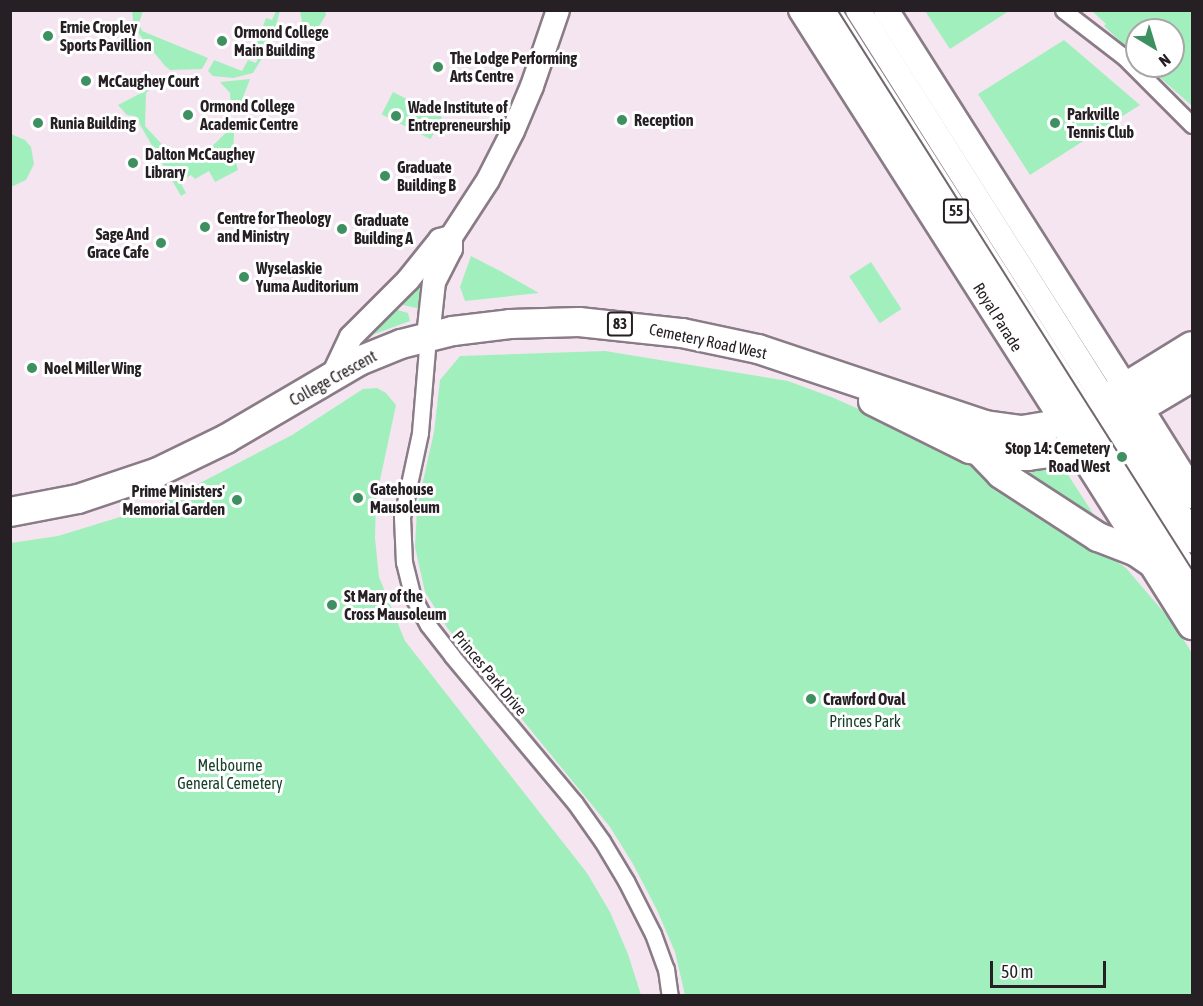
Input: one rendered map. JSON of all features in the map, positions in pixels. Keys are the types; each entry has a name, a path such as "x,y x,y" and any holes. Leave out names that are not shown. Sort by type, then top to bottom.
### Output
{"highway":[{"name":"Cemetery Road West","path":"428,337 510,324 579,322 624,325 731,343 994,427 1040,428 1101,416"},
{"name":"College Crescent","path":"10,512 78,499 158,472 226,439 333,375 381,352 428,337"},
{"name":"83","path":"1101,416 1192,346"},
{"name":"Cemetery Road West","path":"808,366 934,433 980,452 1028,456 1065,451 1101,416"},
{"name":"83","path":"1101,416 1192,376"},
{"name":"Royal Parade","path":"1101,416 1192,494"},
{"name":"Royal Parade","path":"1101,416 1192,538"},
{"name":"Royal Parade","path":"1101,416 1151,562 1192,625"},
{"name":"Royal Parade","path":"1101,416 1192,584"},
{"path":"980,452 1001,474 1098,537 1135,551 1151,562"}],"main road":[{"path":"428,337 434,282 451,249 451,237 488,180 513,131 532,86 558,10"},
{"name":"Royal Parade","path":"801,10 1101,416"},
{"name":"Royal Parade","path":"828,10 1101,416"},
{"name":"Royal Parade","path":"858,10 1018,241"},
{"name":"Royal Parade","path":"886,10 1018,241 1101,416"},
{"path":"333,375 351,337 408,280 440,240 451,237"}],"street":[{"path":"1063,10 1124,57 1192,124"},
{"name":"Princes Park Drive","path":"428,337 420,433 402,517 404,562 412,595 428,625 574,803 602,841 653,934 666,969 670,996"}],"green space":[{"path":"300,10 325,11 326,15 319,26 310,28 302,24"},
{"path":"132,11 143,11 139,23 142,31 208,58 202,69 170,70 165,66 134,28"},
{"path":"276,11 280,11 275,28 264,55 253,73 233,78 213,76 208,71 214,60 242,71 248,60 256,63 262,48 256,45 266,18 272,20"},
{"path":"925,11 1009,11 950,49"},
{"path":"1092,11 1192,11 1192,106 1160,78 1185,78 1185,18 1125,18 1125,46 1104,26 1106,24"},
{"name":"Parkville Tennis Club","path":"1064,40 1140,105 1030,175 978,94"},
{"path":"250,79 239,108 231,108 230,93 220,82"},
{"path":"153,87 146,93 145,126 170,153 206,152 231,128 231,121 235,118 233,152 238,170 215,182 209,171 195,179 191,175 180,182 186,193 181,196 135,116 127,115 118,105"},
{"path":"393,92 442,117 431,139 382,114"},
{"path":"11,134 25,140 31,147 34,164 26,180 11,187"},
{"path":"435,256 421,309 394,303"},
{"path":"471,256 539,293 465,301 460,287"},
{"path":"871,262 901,309 880,323 849,276"},
{"path":"391,308 408,313 410,321 358,340"},
{"name":"Princes Park","path":"605,351 788,381 834,398 963,456 1126,568 1173,623 1192,653 1192,995 685,995 675,952 657,910 633,864 610,827 448,629 425,592 415,547 417,508 434,432 440,380 460,356"},
{"name":"Melbourne General Cemetery","path":"377,388 386,393 396,405 376,499 375,538 379,577 405,641 587,873 610,912 628,954 641,995 11,995 11,543 58,536 156,506 292,435 363,389"},
{"path":"1061,464 1105,532 1004,465"}],"tram line":[{"path":"838,10 1192,569"}],"place":[{"name":"Ernie Cropley Sports Pavillion","path":"48,36"},
{"name":"Ormond College Main Building","path":"222,41"},
{"name":"The Lodge Performing Arts Centre","path":"438,67"},
{"name":"McCaughey Court","path":"86,81"},
{"name":"Ormond College Academic Centre","path":"188,115"},
{"name":"Wade Institute of Entrepreneurship","path":"396,116"},
{"name":"Reception","path":"622,120"},
{"name":"Runia Building","path":"38,123"},
{"name":"Parkville Tennis Club","path":"1055,123"},
{"name":"Dalton McCaughey Library","path":"133,163"},
{"name":"Graduate Building B","path":"385,176"},
{"name":"Centre for Theology and Ministry","path":"205,227"},
{"name":"Graduate Building A","path":"342,229"},
{"name":"Sage And Grace Cafe","path":"161,243"},
{"name":"Wyselaskie Yuma Auditorium","path":"244,277"},
{"name":"Noel Miller Wing","path":"32,368"},
{"name":"Stop 14: Cemetery Road West","path":"1122,457"},
{"name":"Gatehouse Mausoleum","path":"358,498"},
{"name":"Prime Ministers' Memorial Garden","path":"237,500"},
{"name":"St Mary of the Cross Mausoleum","path":"332,605"},
{"name":"Crawford Oval","path":"811,699"}]}
